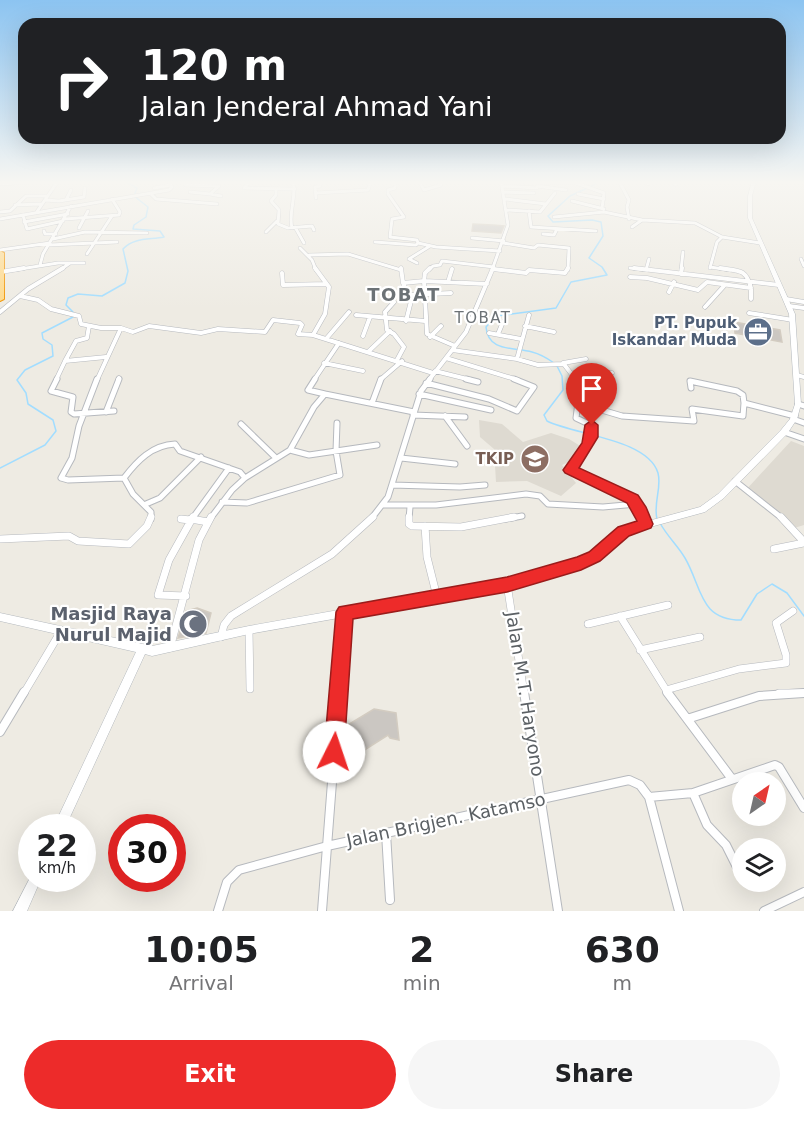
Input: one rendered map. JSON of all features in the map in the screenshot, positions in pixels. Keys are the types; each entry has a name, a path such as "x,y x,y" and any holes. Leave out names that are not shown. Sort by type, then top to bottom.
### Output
{"highway":[{"path":"0,252 0,299"}],"street":[{"path":"24,224 25,228 28,229 50,224"},
{"path":"40,266 43,254 62,224"},
{"path":"79,228 82,224"},
{"path":"87,254 107,224"},
{"path":"266,232 274,224"},
{"path":"279,224 280,226 312,226 314,230"},
{"path":"293,224 304,243"},
{"path":"392,224 389,237 417,240 418,243 430,246 500,251"},
{"path":"221,637 224,625 231,616 332,554 371,521 383,505 401,458 419,394 468,329 504,242 508,224"},
{"path":"530,224 530,227 596,231"},
{"path":"632,227 637,224"},
{"path":"690,224 697,224 722,237 760,243"},
{"path":"0,616 142,651 170,648 249,630 507,584 588,560 624,531 702,510 784,432 801,405 801,376 793,320 788,303 753,224"},
{"path":"543,234 554,236 557,229"},
{"path":"44,231 45,234 56,234"},
{"path":"0,252 102,231 147,233"},
{"path":"708,275 717,242 722,237"},
{"path":"472,238 534,248 538,245 569,248 568,270 565,273 529,270 524,273 442,261 440,266 433,266 425,273 424,295 427,310 425,321 430,337 454,348 538,365 586,359"},
{"path":"50,242 117,242"},
{"path":"375,242 416,245 418,243"},
{"path":"417,263 409,259 430,246"},
{"path":"300,248 309,255 318,275 327,284 329,292 325,314 313,334"},
{"path":"669,292 679,274 683,252"},
{"path":"309,255 348,254 374,263 401,268 404,283 410,295 411,306 406,321"},
{"path":"646,270 649,259"},
{"path":"0,312 70,263"},
{"path":"0,271 84,263"},
{"path":"710,267 747,274 751,299"},
{"path":"630,268 708,275 779,285"},
{"path":"448,282 452,269"},
{"path":"282,273 283,285 327,284"},
{"path":"630,277 674,283 698,290 707,282 751,289"},
{"path":"404,283 424,281 487,284"},
{"path":"705,307 724,286"},
{"path":"410,295 451,293"},
{"path":"20,296 38,300 51,309 76,315 80,318 81,324 121,328 133,332 146,326 169,327 201,333 218,329 265,332 273,320 300,323 302,325 298,334 313,334 434,372 478,382"},
{"path":"372,403 381,378 399,361 404,347 387,328 385,311 394,302"},
{"path":"788,303 804,302"},
{"path":"788,303 804,308"},
{"path":"326,339 349,312"},
{"path":"749,313 793,320"},
{"path":"356,315 425,321"},
{"path":"517,359 529,315"},
{"path":"363,336 370,317"},
{"path":"498,334 503,322"},
{"path":"89,326 87,338 76,341 51,391 73,397 72,413 114,411"},
{"path":"430,337 441,326"},
{"path":"525,326 554,332"},
{"path":"121,328 106,357 79,426 72,459 61,478 68,480 124,478 140,461 163,444 175,444 180,451 240,472 245,478"},
{"path":"369,351 389,332"},
{"path":"489,333 521,339"},
{"path":"339,343 308,390 414,413 465,417"},
{"path":"65,361 106,357"},
{"path":"426,383 489,399 518,411 534,387 503,374 446,358"},
{"path":"324,363 363,371"},
{"path":"559,364 571,375 612,373"},
{"path":"582,375 577,420 593,426 591,437 570,470 617,490 637,504 649,523"},
{"path":"106,412 119,378"},
{"path":"578,403 618,413 621,416 682,422 694,421 692,410 743,416 743,395 738,392 690,381 691,388"},
{"path":"170,648 174,627 186,596 199,540 208,522 222,502 245,478 290,450 314,407 325,394"},
{"path":"419,394 491,410"},
{"path":"744,403 804,423"},
{"path":"445,416 467,446"},
{"path":"222,502 247,503 338,477 341,474 336,451 337,423"},
{"path":"241,424 276,459"},
{"path":"784,432 804,439"},
{"path":"290,450 306,455 376,445"},
{"path":"146,504 160,498 201,457"},
{"path":"401,458 455,464"},
{"path":"186,596 158,595 170,553 229,468"},
{"path":"0,539 69,536 71,540 128,545 150,523 152,514 146,504 136,498 124,478"},
{"path":"735,481 788,523 804,543 774,549"},
{"path":"392,485 449,487 485,485"},
{"path":"383,505 410,507 526,494 540,496 548,504 571,503 601,509 637,504"},
{"path":"410,507 410,525 470,526 522,516"},
{"path":"181,519 208,522"},
{"path":"425,526 427,557 437,597"},
{"name":"Jalan M.T. Haryono","path":"507,584 558,911"},
{"path":"588,624 668,605"},
{"path":"666,690 739,669 786,663 786,655 776,623 793,611"},
{"path":"322,911 345,612"},
{"path":"620,616 666,690 732,779 693,793 649,797 679,911"},
{"path":"249,630 250,689"},
{"path":"0,732 62,631"},
{"path":"640,650 700,638"},
{"path":"66,814 142,651"},
{"path":"687,719 720,706 741,701 782,692 804,693"},
{"path":"754,772 775,765 782,772"},
{"path":"786,778 804,808"},
{"name":"Jalan Brigjen. Katamso","path":"218,911 226,882 239,870 327,846 629,780 640,785 649,797"},
{"path":"693,793 707,825 726,845 732,857"},
{"path":"386,833 390,900"},
{"path":"20,911 29,892"},
{"path":"771,909 804,892"}],"shaded area":[{"name":"TKIP","path":"479,420 502,424 523,442 551,433 569,439 590,452 562,465 576,483 561,496 527,481 496,482 494,449 480,437"},
{"path":"791,441 804,446 804,525 791,529 745,491"}],"building":[{"path":"473,224 504,226 501,233 472,231"},
{"name":"PT. Pupuk Iskandar Muda","path":"734,322 780,330 782,342 735,333"},
{"name":"Masjid Raya Nurul Majid","path":"197,608 211,613 206,633 178,638 186,611"},
{"path":"374,709 396,713 399,740 390,738 388,735 363,751 346,726"}],"waterway":[{"path":"0,468 45,445 56,431 53,420 28,404 26,393 17,380 25,370 53,356 52,345 43,339 42,333 73,317 73,312 66,305 68,298 78,294 102,296 125,283 128,271 123,249 132,242 164,237 160,231 133,229 136,224"},
{"path":"554,363 535,353 496,345 491,341 486,327 496,316 556,308 571,282 607,275 602,267 589,258 603,236 601,224"},
{"path":"557,366 562,376 563,390 544,415 547,421 626,445 640,452 652,462 659,479 657,519"},
{"path":"660,523 685,558 709,608 717,614 727,619 741,620 757,594 772,584 787,593 804,616"}],"place":[{"name":"PT. Pupuk Iskandar Muda","path":"758,332"},
{"name":"TKIP","path":"535,459"},
{"name":"Masjid Raya Nurul Majid","path":"193,624"}],"district":[{"name":"TOBAT","path":"404,295"},
{"name":"TOBAT","path":"483,318"}],"route":[{"path":"334,752 345,612 507,584 581,563 594,556 624,531 646,524 633,499 570,470 591,437 592,425"}]}
